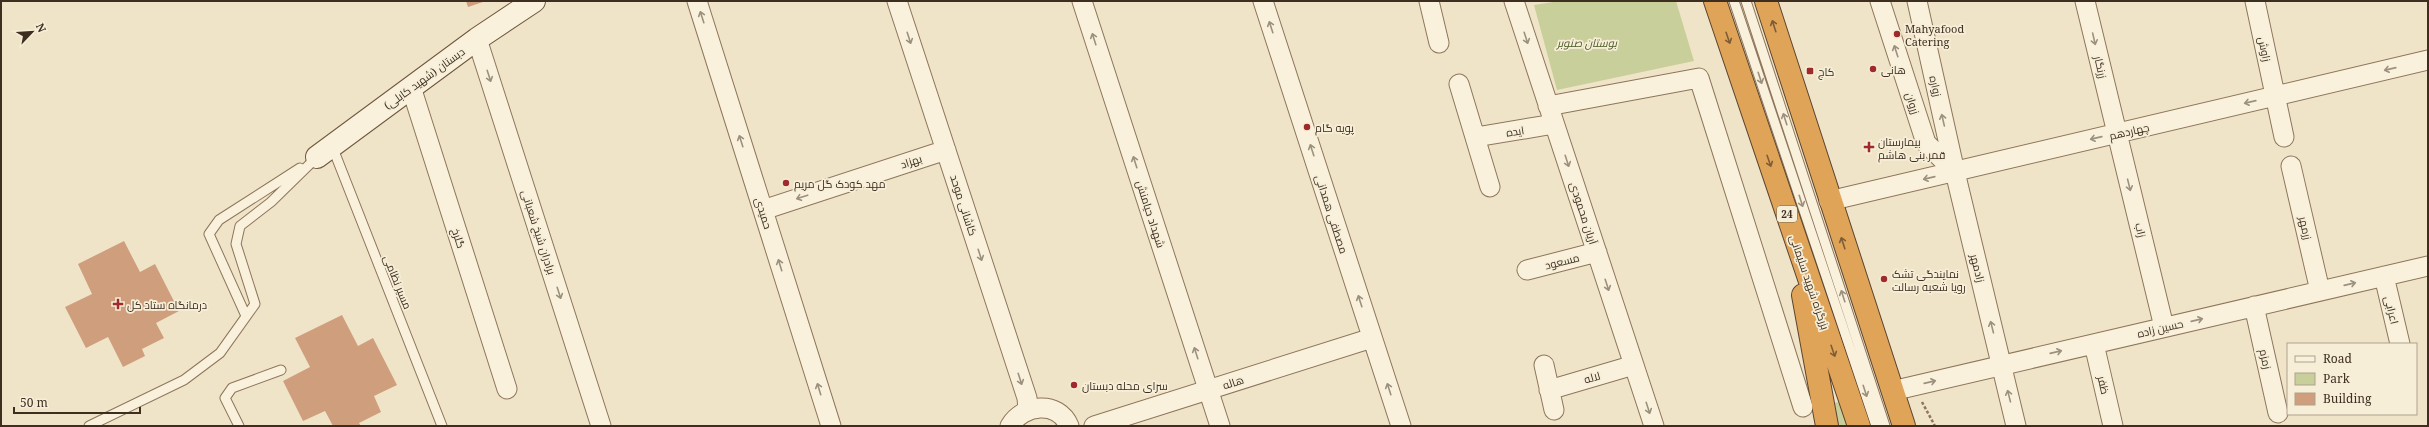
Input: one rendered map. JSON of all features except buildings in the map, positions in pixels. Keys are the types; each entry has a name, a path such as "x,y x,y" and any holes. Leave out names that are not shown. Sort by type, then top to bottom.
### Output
{"highway":[{"name":"بزرگراه شهید سلیمانی","path":"1715,1 1859,426"},
{"path":"1766,1 1904,426"},
{"path":"1788,216 1827,426"}],"main road":[{"name":"دبستان (شهید کابلی)","path":"324,152 477,39 534,1"}],"street":[{"name":"حمیدی","path":"697,1 831,426"},
{"name":"کاشانی موحد","path":"897,1 1026,398 1028,410"},
{"name":"شهداد حیامنش","path":"1082,1 1220,426"},
{"name":"مصطفی همدانی","path":"1263,1 1401,426"},
{"path":"1429,1 1439,43"},
{"name":"آریان محمودی","path":"1514,1 1654,426"},
{"name":"زروان","path":"1880,1 1926,143 1955,172"},
{"name":"زواره","path":"1917,1 1955,172"},
{"name":"زرنگار","path":"2085,1 2117,133"},
{"name":"زاوش","path":"2255,1 2284,137"},
{"name":"برادران شیخ شعبانی","path":"477,39 601,426"},
{"name":"چهاردهم","path":"1830,201 2428,60"},
{"path":"1548,106 1699,78 1803,407"},
{"path":"1459,84 1490,187"},
{"name":"گلرخ","path":"411,88 507,389"},
{"name":"ایده","path":"1476,137 1554,124"},
{"name":"زاب","path":"2117,133 2164,327"},
{"name":"بهزاد","path":"763,210 946,150"},
{"name":"زرمهر","path":"2291,166 2320,291"},
{"name":"زادمهر","path":"1955,172 2001,365"},
{"name":"مسعود","path":"1527,270 1597,252"},
{"name":"حسین زاده","path":"1892,391 2428,266"},
{"name":"اعرابی","path":"2384,276 2400,343"},
{"name":"زمزم","path":"2254,306 2278,413"},
{"name":"هاله","path":"1094,426 1372,338"},
{"name":"ظفر","path":"2094,344 2113,426"},
{"name":"لاله","path":"1549,390 1634,365"},
{"path":"2001,365 2016,426"},
{"path":"1544,366 1554,410"},
{"path":"1010,426 1018,416 1028,410 1050,409 1060,414 1069,426"}],"lane":[{"path":"1734,1 1876,426"},
{"path":"1746,1 1885,426"},
{"path":"89,426 184,380 220,353 255,304 236,244 240,226 271,202 324,152"},
{"path":"246,316 209,234 219,220 324,152"},
{"name":"مسیر نظامی","path":"324,152 442,426"},
{"path":"239,426 224,398 232,388 281,370"}],"path":[{"path":"1914,386 1935,426"}],"green space":[{"name":"بوستان صنوبر","path":"1559,1 1676,1 1694,61 1557,90 1534,5"},
{"path":"1840,402 1848,426 1838,426 1831,403"}],"place":[{"name":"Mahyafood Catering","path":"1897,34"},
{"name":"هانی","path":"1873,69"},
{"name":"کاج","path":"1810,71"},
{"name":"پویه گام","path":"1307,127"},
{"name":"بیمارستان قمر بنی هاشم","path":"1869,147"},
{"name":"مهد کودک گل مریم","path":"786,183"},
{"name":"نمایندگی تشک رویا شعبه رسالت","path":"1884,279"},
{"name":"درمانگاه ستاد کل","path":"118,304"},
{"name":"سرای محله دبستان","path":"1074,385"}]}
